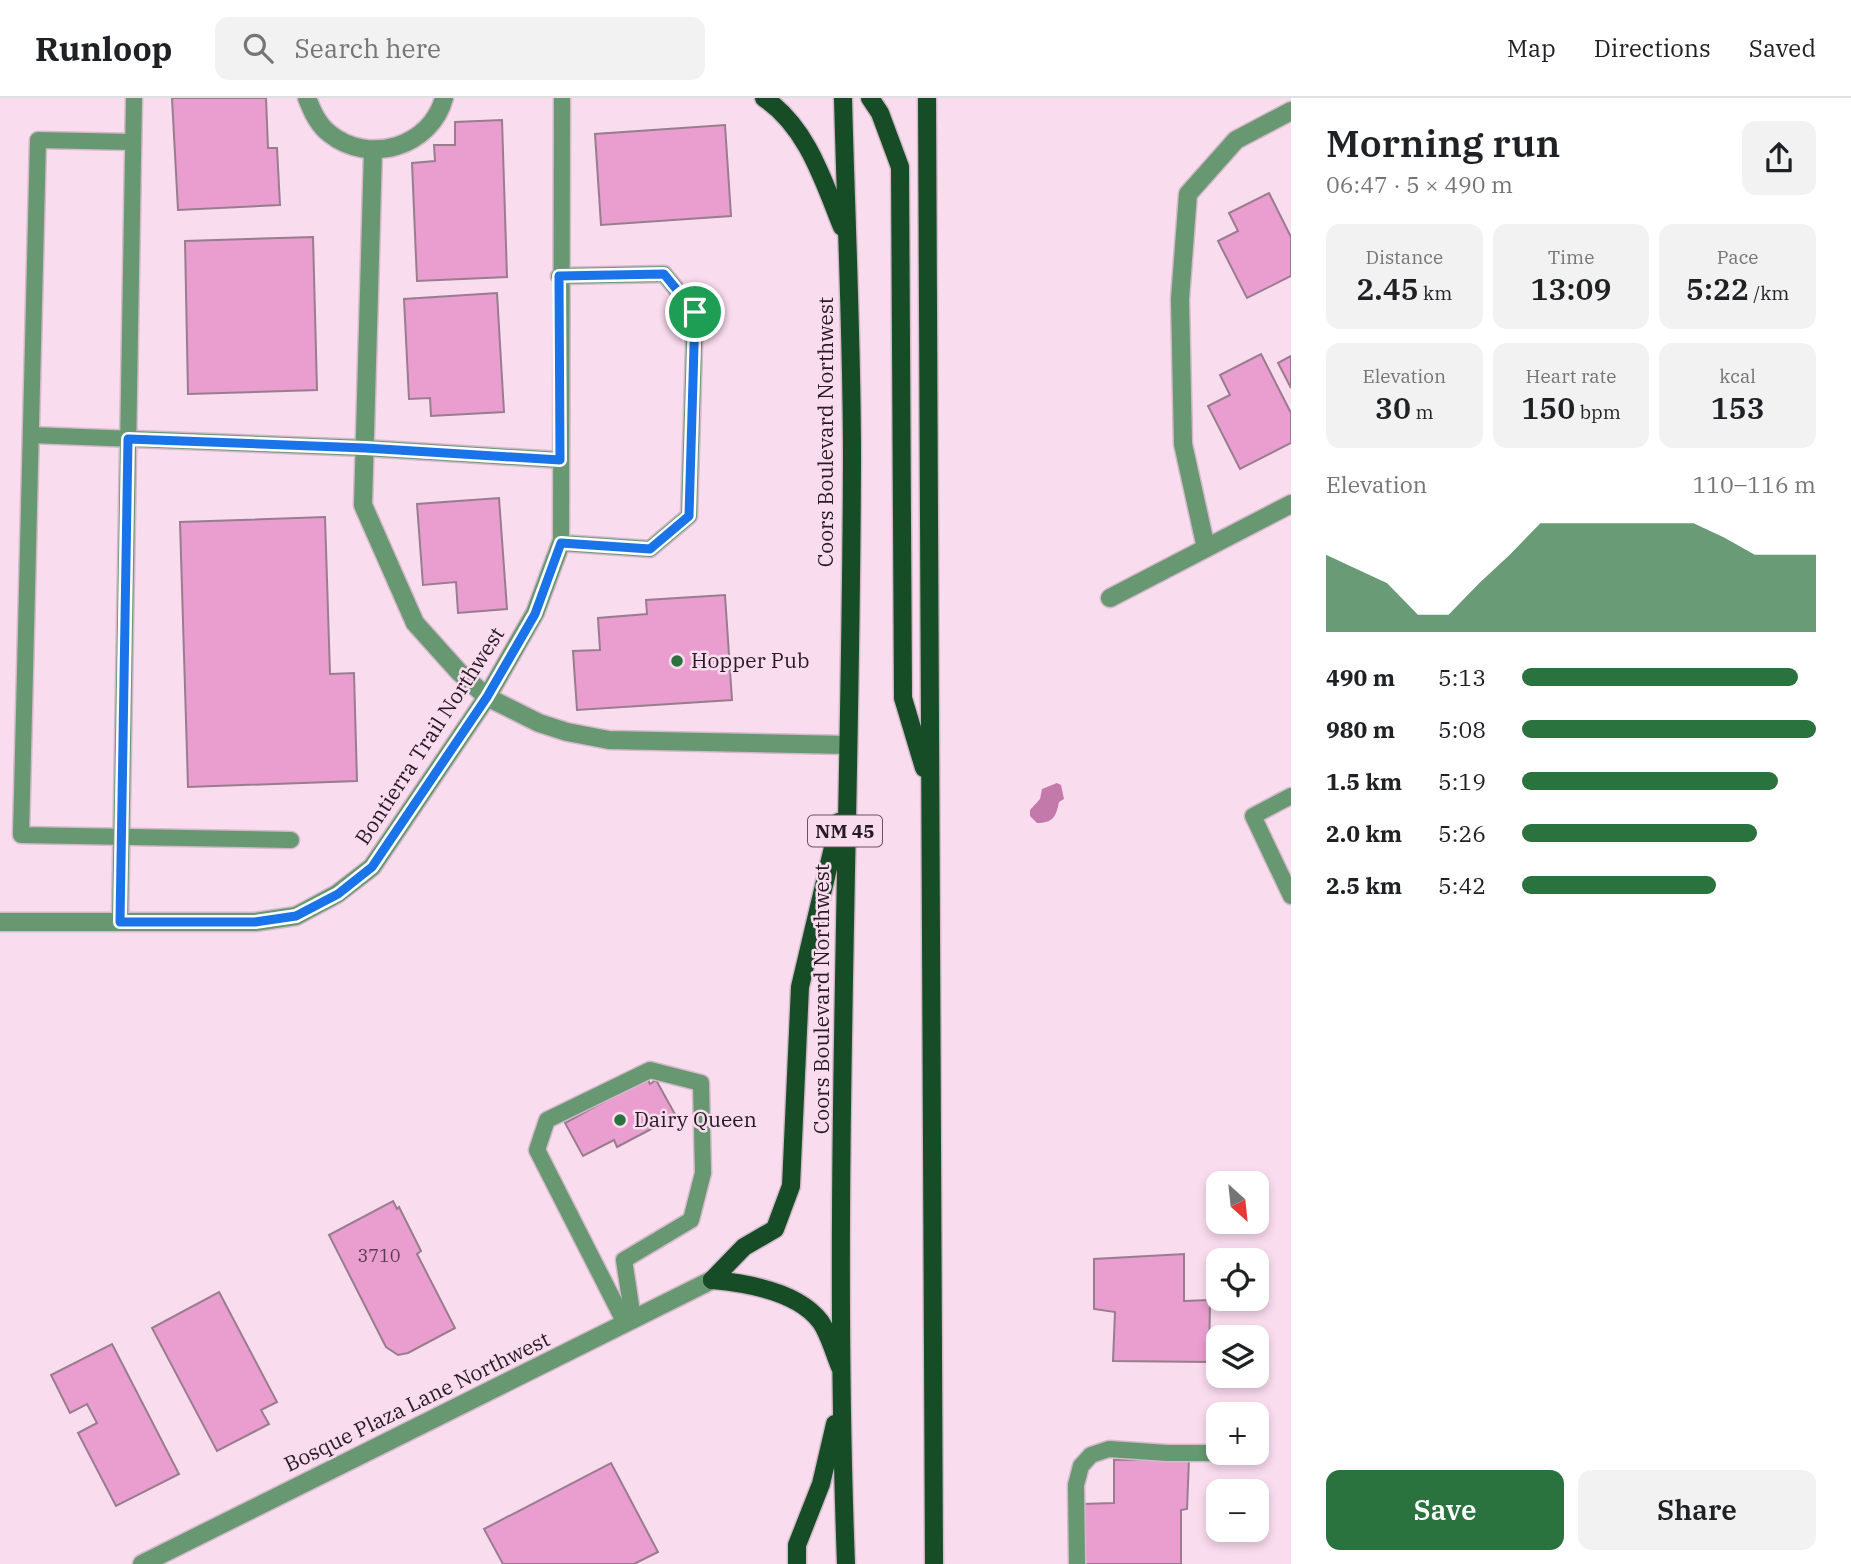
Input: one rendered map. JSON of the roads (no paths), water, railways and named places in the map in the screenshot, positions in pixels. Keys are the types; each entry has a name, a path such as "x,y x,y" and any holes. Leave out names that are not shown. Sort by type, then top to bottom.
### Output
{"main road":[{"path":"764,98 783,111 814,157 846,237"},
{"name":"Coors Boulevard Northwest","path":"843,98 852,457 846,791 842,1371 846,1564"},
{"path":"870,98 880,113 900,167 903,698 930,788"},
{"path":"927,98 934,1564"},
{"path":"712,1280 744,1247 775,1228 791,1186 800,987 846,791"},
{"path":"712,1280 754,1284 796,1302 819,1320 842,1371"},
{"path":"797,1564 797,1545 821,1484 842,1394"}],"street":[{"path":"307,98 314,115 329,134 349,146 373,151 395,148 416,138 432,122 443,98"},
{"path":"1206,548 1183,444 1180,299 1188,194 1236,140 1291,111"},
{"path":"373,151 363,505 415,624 460,673 487,697 539,723 568,732 609,740 848,745"},
{"path":"1110,598 1291,504"},
{"name":"Bontierra Trail Northwest","path":"0,922 255,922 296,916 338,894 372,867 487,697 535,614 561,543"},
{"name":"Bosque Plaza Lane Northwest","path":"142,1564 712,1280"}],"lane":[{"path":"120,922 134,98"},
{"path":"559,276 664,274 695,312 689,516 650,549 561,543 559,276 562,98"},
{"path":"134,142 38,140 21,835 291,841"},
{"path":"31,435 365,448 560,460"},
{"path":"1291,796 1253,816 1291,896"},
{"path":"650,1069 701,1083 703,1173 691,1220 624,1260 629,1321 537,1150 547,1120 650,1069"},
{"path":"1077,1564 1076,1485 1081,1466 1091,1455 1109,1449 1167,1454 1206,1453"}],"place":[{"name":"Hopper Pub","path":"677,661"},
{"name":"Dairy Queen","path":"620,1120"}]}
